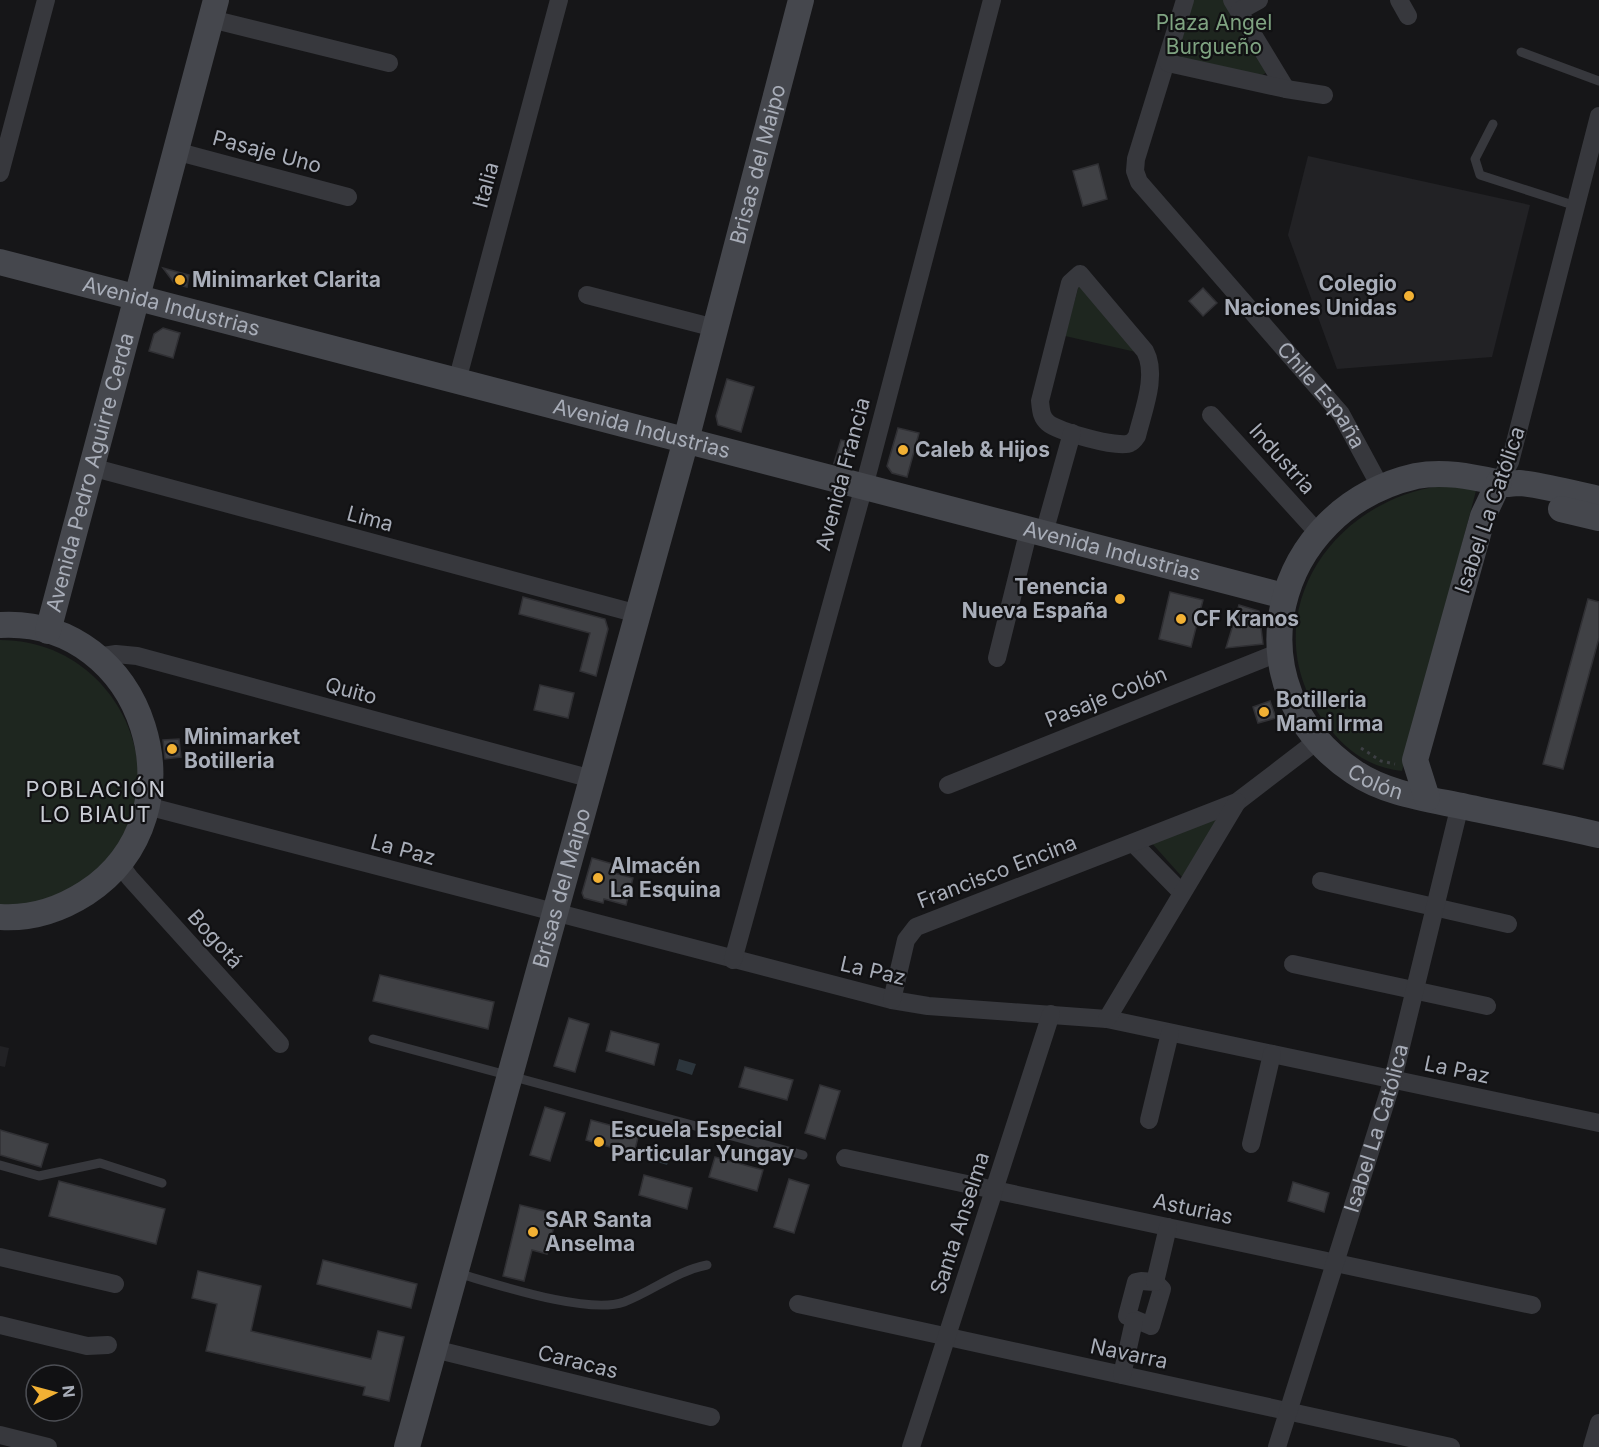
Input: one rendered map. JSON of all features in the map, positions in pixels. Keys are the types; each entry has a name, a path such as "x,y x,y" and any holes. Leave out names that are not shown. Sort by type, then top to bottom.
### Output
{"street":[{"path":"0,172 46,0"},
{"name":"Italia","path":"457,381 559,0"},
{"name":"Brisas del Maipo","path":"407,1447 686,440 801,0"},
{"name":"Avenida Francia","path":"733,960 863,486 992,0"},
{"name":"Chile España","path":"1185,0 1168,63 1136,159 1135,171 1138,182 1341,414 1381,488"},
{"path":"1259,0 1236,6 1286,89"},
{"path":"213,9 389,63"},
{"name":"Avenida Pedro Aguirre Cerda","path":"48,632 213,9"},
{"path":"1168,63 1324,95"},
{"name":"Isabel La Católica","path":"1406,762 1483,516 1504,483 1599,116"},
{"name":"Pasaje Uno","path":"175,151 348,197"},
{"name":"Avenida Industrias","path":"0,262 1284,596"},
{"path":"1080,274 1145,351 1150,360 1150,377 1137,436 1130,443 1119,445 1072,433 1050,425 1042,417 1040,401 1070,283 1080,274"},
{"path":"587,295 715,328"},
{"name":"Industria","path":"1211,415 1319,534"},
{"path":"997,658 1036,531 1072,433"},
{"name":"Lima","path":"91,467 638,614"},
{"path":"1284,596 1292,573 1319,534 1336,517 1381,488 1417,476 1440,474 1519,483 1599,499"},
{"path":"1504,483 1529,502 1599,518"},
{"name":"Colón","path":"1284,596 1279,633 1280,652 1297,708 1318,740 1355,773 1380,786 1427,798 1599,835"},
{"path":"0,626 27,627 48,632 66,638 97,657 128,692 147,735 151,771 147,806 136,836 119,863 93,888 61,906 26,916 0,917"},
{"name":"Pasaje Colón","path":"948,784 1280,652"},
{"name":"Quito","path":"97,657 116,654 137,656 592,779"},
{"name":"Francisco Encina","path":"892,1000 906,940 916,927 1237,802 1318,740"},
{"path":"1380,786 1401,777 1406,762"},
{"path":"1406,762 1427,798"},
{"name":"Francisco Encina","path":"1107,1019 1237,802"},
{"name":"Isabel La Católica","path":"1277,1447 1393,1079 1460,805"},
{"name":"La Paz","path":"147,806 892,1000 928,1006 1107,1019 1599,1123"},
{"path":"1133,843 1182,893"},
{"name":"Bogotá","path":"119,863 280,1044"},
{"path":"1321,881 1508,924"},
{"path":"1293,964 1487,1006"},
{"name":"Santa Anselma","path":"911,1447 1051,1014"},
{"path":"1149,1120 1170,1033"},
{"path":"1251,1144 1272,1054"},
{"name":"Asturias","path":"845,1158 1532,1305"},
{"path":"1155,1282 1168,1227"},
{"path":"0,1257 115,1284"},
{"path":"1136,1282 1155,1282 1162,1289 1154,1325 1149,1326 1134,1321 1127,1314 1136,1282"},
{"name":"Navarra","path":"798,1304 1451,1447"},
{"path":"1122,1375 1134,1321"},
{"path":"0,1325 93,1347 108,1345"},
{"name":"Caracas","path":"434,1349 711,1417"},
{"path":"1592,1447 1599,1423"},
{"path":"0,1435 48,1447"}],"lane":[{"path":"1521,52 1599,81"},
{"path":"1493,124 1475,159 1480,175 1576,206"},
{"path":"373,1039 803,1155"},
{"path":"0,1166 39,1176 100,1163 162,1183"},
{"path":"455,1273 584,1305 621,1303 689,1268 707,1264"}],"path":[{"path":"1355,744 1381,761 1406,762"}],"shaded area":[{"name":"Colegio Naciones Unidas","path":"1308,156 1530,205 1492,357 1337,369 1288,235"},
{"path":"0,1046 9,1048 5,1067 0,1066"},
{"path":"679,1059 696,1064 692,1075 676,1070"},
{"path":"654,1148 671,1154 667,1165 651,1160"}],"green space":[{"name":"Plaza Angel Burgueño","path":"1191,0 1228,0 1270,70 1258,78 1183,59 1178,51"},
{"path":"1079,285 1136,352 1065,336"},
{"path":"1440,486 1477,487 1402,771 1381,767 1362,758 1330,729 1307,691 1296,651 1298,613 1310,576 1332,544 1362,517 1398,497"},
{"path":"0,640 45,647 83,668 112,697 131,734 138,774 133,814 115,851 81,883 61,897 41,904 0,910"},
{"path":"1224,812 1183,878 1150,841"}],"building":[{"path":"1098,164 1107,199 1083,206 1073,171"},
{"name":"Minimarket Clarita","path":"163,268 189,275 187,287 175,284"},
{"path":"1203,288 1217,303 1203,316 1189,301"},
{"path":"163,328 180,333 173,358 149,351 154,334"},
{"path":"727,379 754,387 741,432 718,425 716,416"},
{"name":"Caleb & Hijos","path":"898,428 919,433 907,477 892,473 887,466"},
{"path":"841,440 853,443 849,455 834,463"},
{"name":"CF Kranos","path":"1170,592 1203,600 1191,647 1159,639"},
{"path":"523,597 605,619 608,629 596,676 580,671 590,633 519,614"},
{"path":"1588,599 1599,602 1599,638 1563,769 1543,764"},
{"path":"1239,605 1259,611 1263,644 1226,648"},
{"path":"540,685 574,693 568,718 534,710"},
{"name":"Botilleria Mami Irma","path":"1270,701 1276,718 1258,723 1253,707"},
{"name":"Minimarket Botilleria","path":"179,739 181,757 165,759 163,740"},
{"path":"592,858 613,864 611,872 633,878 626,905 604,899 603,903 584,898 582,893"},
{"path":"380,975 494,1002 488,1029 373,1001"},
{"path":"569,1018 589,1024 575,1072 554,1066"},
{"path":"611,1031 659,1044 654,1065 606,1051"},
{"path":"745,1067 793,1080 787,1100 739,1087"},
{"path":"820,1085 840,1091 825,1139 805,1133"},
{"path":"545,1107 565,1113 550,1161 530,1155"},
{"path":"591,1120 639,1133 634,1154 586,1140"},
{"path":"0,1130 48,1144 41,1167 0,1155"},
{"path":"715,1157 763,1170 757,1191 709,1177"},
{"path":"644,1175 692,1188 687,1209 639,1195"},
{"path":"789,1179 809,1185 794,1233 774,1227"},
{"path":"59,1181 165,1209 156,1244 49,1216"},
{"path":"1293,1182 1329,1193 1324,1212 1288,1201"},
{"name":"SAR Santa Anselma","path":"520,1205 557,1214 547,1254 532,1250 524,1281 503,1276"},
{"path":"323,1260 417,1284 411,1308 317,1284"},
{"path":"198,1271 261,1286 251,1331 371,1359 378,1331 404,1337 389,1401 363,1395 365,1387 206,1351 217,1304 192,1298"}],"place":[{"name":"Minimarket Clarita","path":"180,280"},
{"name":"Colegio Naciones Unidas","path":"1409,296"},
{"name":"Caleb & Hijos","path":"903,450"},
{"name":"Tenencia Nueva España","path":"1120,599"},
{"name":"CF Kranos","path":"1181,619"},
{"name":"Botilleria Mami Irma","path":"1264,712"},
{"name":"Minimarket Botilleria","path":"172,749"},
{"name":"Almacén La Esquina","path":"598,878"},
{"name":"Escuela Especial Particular Yungay","path":"599,1142"},
{"name":"SAR Santa Anselma","path":"533,1232"}],"district":[{"name":"POBLACIÓN LO BIAUT","path":"96,802"}]}
